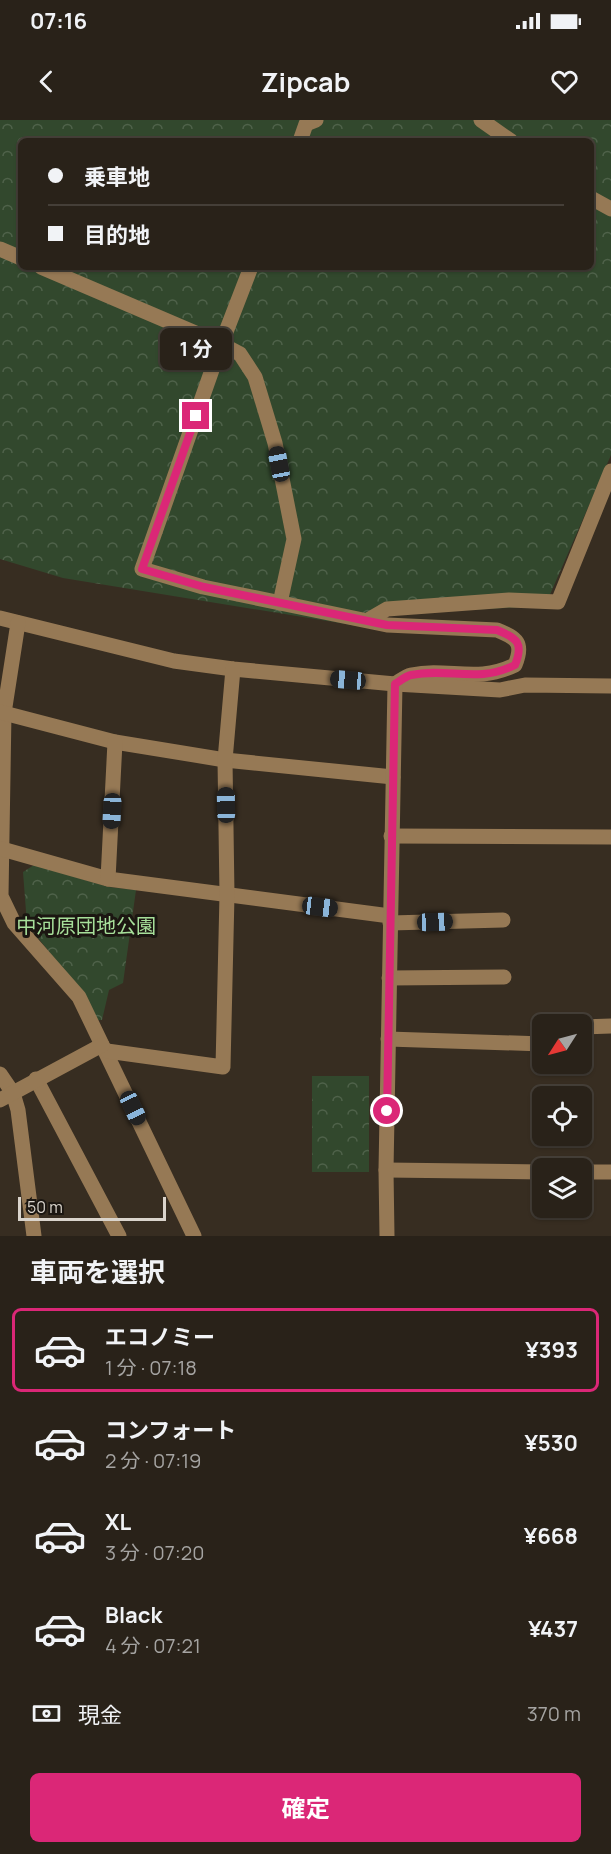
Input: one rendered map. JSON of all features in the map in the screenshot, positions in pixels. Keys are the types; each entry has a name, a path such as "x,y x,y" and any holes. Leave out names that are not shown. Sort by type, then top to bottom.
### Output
{"street":[{"path":"301,138 306,124 316,120"},
{"path":"481,120 507,138"},
{"path":"594,200 611,209"},
{"path":"0,249 18,257"},
{"path":"48,270 240,354 255,377 275,443 294,539 280,603"},
{"path":"250,270 221,344 142,569 204,587 387,625 497,630 512,636 518,643 520,654 515,665 507,669 486,676 410,675 395,684"},
{"path":"368,620 387,609 509,600 558,602 611,471"},
{"path":"0,618 174,661 233,669 395,684 500,690 525,685 611,686"},
{"path":"18,623 2,712 1,896 14,923 79,997 194,1236"},
{"path":"6,1096 36,1079 104,1048 223,1067 227,895 225,760 233,669"},
{"path":"387,1236 386,1170 395,684"},
{"path":"2,712 115,742 225,760 393,777"},
{"path":"108,879 115,742"},
{"path":"392,836 611,837"},
{"path":"2,849 108,879 390,920 502,920"},
{"path":"389,978 504,977"},
{"path":"592,1027 611,1026"},
{"path":"388,1040 532,1044"},
{"path":"0,1074 6,1096 18,1110 34,1236"},
{"path":"36,1079 119,1236"},
{"path":"386,1170 532,1172"},
{"path":"592,1172 611,1172"}],"green space":[{"path":"0,120 611,120 611,455 545,606 391,614 370,628 63,578 0,559"},
{"name":"中河原団地公園","path":"34,865 109,887 136,890 123,983 109,990 102,1020 98,1020 82,993 27,924 23,872"},
{"path":"312,1076 369,1076 369,1172 312,1172"}],"route":[{"path":"196,416 142,569 204,587 387,625 497,630 512,636 518,643 520,654 515,665 486,676 410,675 395,684 387,1111"}]}
